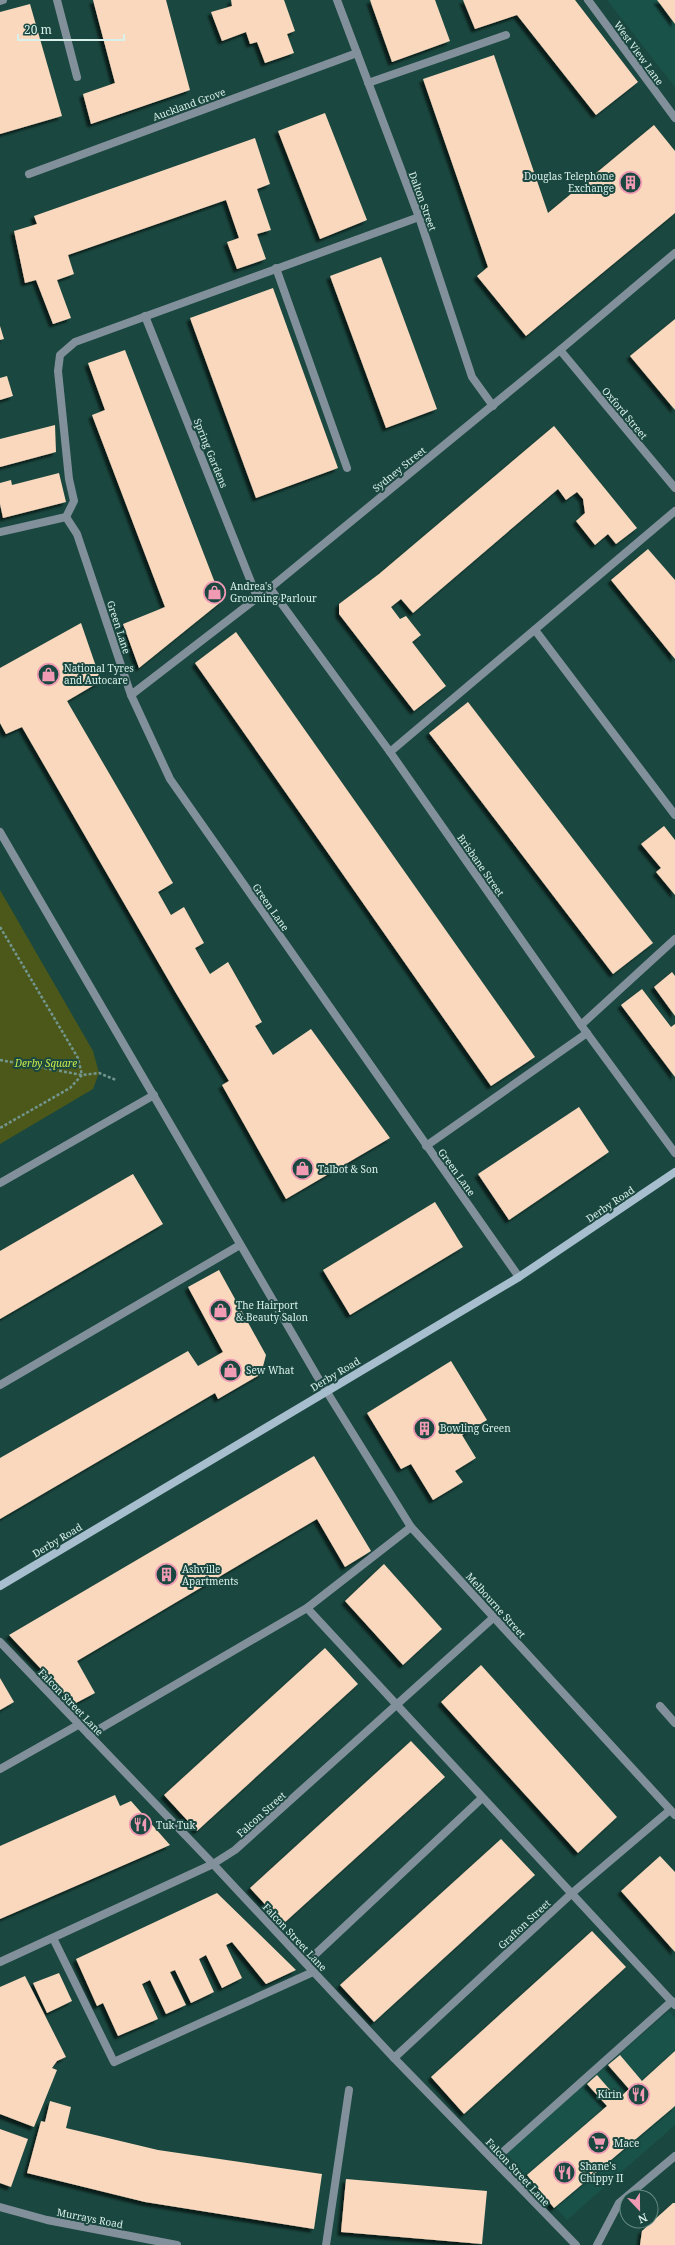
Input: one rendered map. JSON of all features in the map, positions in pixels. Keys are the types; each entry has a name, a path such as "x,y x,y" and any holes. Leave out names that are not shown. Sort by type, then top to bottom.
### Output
{"main road":[{"name":"Derby Road","path":"0,1586 519,1277 675,1172"}],"street":[{"path":"57,0 77,77"},
{"name":"Dalton Street","path":"337,0 419,217 472,377 493,406"},
{"name":"West View Lane","path":"588,0 675,118"},
{"path":"368,83 506,35"},
{"name":"Auckland Grove","path":"28,174 356,53"},
{"path":"1,530 66,517 74,501 69,479 58,372 60,355 75,342 419,217"},
{"name":"Sydney Street","path":"131,695 270,588 493,406 675,252"},
{"path":"276,268 347,468"},
{"name":"Spring Gardens","path":"146,316 257,597"},
{"name":"Oxford Street","path":"560,350 675,488"},
{"path":"390,752 675,511"},
{"name":"Green Lane","path":"66,517 77,534 131,695 170,779 519,1277"},
{"name":"Brisbane Street","path":"270,588 390,752 581,1025 675,1153"},
{"path":"535,630 675,815"},
{"path":"0,832 326,1391"},
{"path":"581,1025 675,939"},
{"path":"426,1146 587,1033"},
{"path":"0,1183 154,1094"},
{"path":"0,1385 240,1245"},
{"name":"Melbourne Street","path":"326,1391 411,1526 493,1618 673,1812"},
{"path":"89,1735 307,1608 411,1526"},
{"path":"307,1608 396,1706 673,2003 494,2160"},
{"name":"Falcon Street","path":"0,1962 213,1864 235,1850 493,1618"},
{"name":"Falcon Street Lane","path":"0,1642 213,1864 394,2058 576,2245"},
{"path":"660,1706 675,1723"},
{"path":"0,1769 78,1725"},
{"path":"306,1963 482,1798"},
{"name":"Grafton Street","path":"394,2058 571,1894 673,1812"},
{"path":"53,1938 114,2062 313,1972"},
{"path":"326,2245 349,2090"},
{"path":"597,2245 619,2203 675,2156"},
{"name":"Murrays Road","path":"0,2207 47,2220 177,2245"}],"path":[{"path":"0,927 78,1058 82,1075"},
{"path":"0,1060 82,1075 99,1073 154,1094"},
{"path":"0,1128 70,1088 82,1075"}],"shaded area":[{"path":"607,0 675,0 675,87"},
{"path":"669,2011 675,2018 675,2125 567,2220 506,2153"}],"green space":[{"name":"Derby Square","path":"0,890 93,1051 99,1073 93,1089 0,1144"}],"building":[{"path":"93,0 166,0 190,90 91,124 83,94 115,83"},
{"path":"231,0 284,0 295,31 287,34 294,53 265,63 257,42 250,44 246,32 222,41 211,12 232,6"},
{"path":"370,0 435,0 450,41 392,62"},
{"path":"463,0 575,0 638,82 596,115 517,15 475,29"},
{"path":"657,0 675,0 675,24 661,5"},
{"path":"30,4 62,116 0,134 0,12"},
{"name":"Douglas Telephone Exchange","path":"494,55 548,213 654,125 675,151 675,213 526,336 477,276 488,267 423,79"},
{"path":"325,113 367,220 320,239 278,131"},
{"path":"255,138 270,184 257,189 271,230 257,234 266,259 237,269 227,242 239,238 226,200 68,255 74,274 57,280 71,318 53,324 36,280 25,283 14,231 37,224 34,216"},
{"path":"381,257 437,409 386,428 330,276"},
{"path":"273,288 338,468 256,498 190,318"},
{"path":"675,319 675,410 630,356"},
{"path":"0,326 4,339 0,340"},
{"path":"125,350 222,601 139,668 123,624 165,607 92,415 105,410 88,363"},
{"path":"7,376 13,396 0,400 0,378"},
{"path":"55,425 56,452 0,467 0,439"},
{"path":"554,426 637,528 616,544 608,534 595,545 576,521 585,513 583,499 577,492 566,500 558,489 413,613 401,599 391,607 400,619 406,616 421,635 412,642 446,686 414,711 339,614 339,604 379,574"},
{"path":"59,473 66,502 3,518 0,504 0,483 11,480 12,485"},
{"path":"648,549 675,580 675,659 611,580"},
{"path":"81,623 101,681 67,701 173,883 158,892 171,915 184,907 204,943 195,948 210,974 228,962 262,1022 255,1026 273,1055 311,1029 390,1138 286,1199 222,1085 229,1081 176,993 22,727 6,734 0,723 0,668"},
{"path":"236,632 535,1057 491,1086 195,663"},
{"path":"468,702 653,943 613,974 429,733"},
{"path":"664,826 675,840 675,895 656,872 661,868 641,844"},
{"path":"672,972 675,976 675,1016 654,987"},
{"path":"642,989 671,1027 675,1024 675,1077 621,1005"},
{"path":"579,1107 609,1152 509,1220 478,1174"},
{"path":"133,1174 163,1224 0,1319 0,1251"},
{"path":"435,1202 463,1247 350,1315 323,1270"},
{"path":"219,1270 266,1355 261,1374 218,1399 215,1393 0,1519 0,1458 188,1351 198,1366 223,1352 188,1287"},
{"name":"Bowling Green","path":"451,1361 487,1420 462,1435 476,1458 455,1471 463,1482 433,1500 411,1464 401,1469 367,1413"},
{"path":"314,1456 371,1551 345,1567 317,1519 77,1661 95,1693 74,1704 9,1635"},
{"path":"384,1564 442,1629 403,1665 345,1601"},
{"path":"325,1648 358,1684 197,1831 164,1795"},
{"path":"481,1665 617,1817 578,1853 441,1702"},
{"path":"0,1678 14,1702 0,1710"},
{"path":"411,1741 445,1777 283,1924 250,1888"},
{"path":"115,1795 120,1806 131,1801 170,1845 0,1919 0,1846"},
{"path":"501,1839 535,1875 374,2022 340,1985"},
{"path":"660,1856 675,1872 675,1952 621,1891"},
{"path":"217,1893 296,1970 266,1984 232,1942 226,1945 242,1978 222,1988 206,1955 199,1959 214,1992 191,2003 175,1970 170,1972 186,2005 166,2014 150,1980 142,1984 158,2019 118,2036 103,2003 97,2006 76,1959"},
{"path":"592,1931 626,1967 464,2114 431,2077"},
{"path":"59,1973 72,2001 47,2013 33,1983"},
{"path":"25,1976 66,2057 57,2061 52,2068 57,2070 34,2127 0,2114 0,1987"},
{"path":"675,2051 675,2106 554,2208 527,2175 607,2106 587,2084 597,2075 618,2099 629,2089 608,2065 620,2055 642,2081"},
{"path":"50,2101 71,2107 66,2128 158,2150 322,2174 314,2229 145,2202 27,2173 41,2121 45,2122"},
{"path":"0,2129 28,2139 11,2187 0,2183"},
{"path":"346,2179 487,2191 482,2244 341,2232"},
{"path":"673,2203 675,2203 675,2245 640,2245 642,2231 644,2229 659,2229 659,2216"}],"place":[{"name":"Douglas Telephone Exchange","path":"630,182"},
{"name":"Andrea's Grooming Parlour","path":"215,592"},
{"name":"National Tyres and Autocare","path":"49,674"},
{"name":"Talbot & Son","path":"303,1169"},
{"name":"The Hairport & Beauty Salon","path":"221,1311"},
{"name":"Sew What","path":"231,1370"},
{"name":"Bowling Green","path":"425,1428"},
{"name":"Ashville Apartments","path":"167,1575"},
{"name":"Tuk Tuk","path":"141,1825"},
{"name":"Kirin","path":"638,2094"},
{"name":"Mace","path":"598,2143"},
{"name":"Shane's Chippy II","path":"564,2172"}]}
